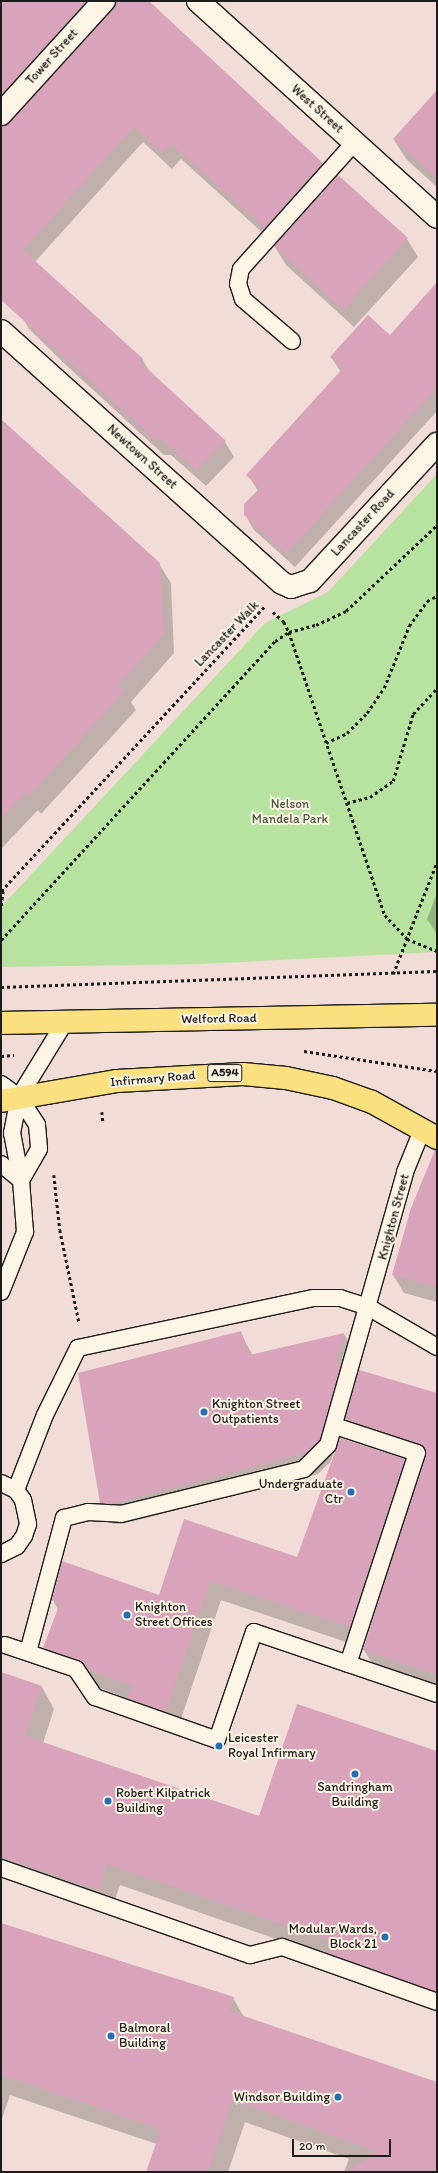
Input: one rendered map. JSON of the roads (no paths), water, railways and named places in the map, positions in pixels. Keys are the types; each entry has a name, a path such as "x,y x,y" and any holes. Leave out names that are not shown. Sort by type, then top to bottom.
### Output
{"main road":[{"name":"Welford Road","path":"1,1023 437,1015"},
{"name":"Infirmary Road","path":"10,1099 117,1081 243,1074 286,1078 332,1088 372,1102 430,1133"}],"street":[{"name":"Tower Street","path":"1,114 104,1"},
{"name":"West Street","path":"198,1 437,217"},
{"name":"Newtown Street","path":"1,331 282,583"},
{"name":"Lancaster Road","path":"282,583 291,587 310,581 437,444"}],"lane":[{"path":"292,341 243,300 238,284 241,269 354,143"},
{"path":"1,1292 25,1232 21,1180 12,1133 10,1099 65,1022"},
{"path":"1,1084 10,1099 37,1125 39,1149 21,1180"},
{"name":"Knighton Street","path":"28,1652 64,1518 88,1512 121,1514 304,1469 328,1445 335,1426 405,1172 430,1133"},
{"path":"1,1164 21,1180"},
{"path":"16,1490 46,1415 78,1348 314,1298 340,1298 368,1307 437,1347"},
{"path":"335,1426 417,1453 348,1664"},
{"path":"1,1483 16,1490 26,1506 28,1524 24,1536 17,1546 1,1554"},
{"path":"5,1645 76,1669 96,1697 217,1740 254,1632 437,1694"},
{"path":"1,1868 250,1954 282,1947 437,2002"}],"place":[{"name":"Knighton Street Outpatients","path":"204,1412"},
{"name":"Undergraduate Ctr","path":"351,1492"},
{"name":"Knighton Street Offices","path":"127,1615"},
{"name":"Leicester Royal Infirmary","path":"219,1746"},
{"name":"Sandringham Building","path":"355,1774"},
{"name":"Robert Kilpatrick Building","path":"108,1801"},
{"name":"Modular Wards, Block 21","path":"385,1937"},
{"name":"Balmoral Building","path":"111,2036"},
{"name":"Windsor Building","path":"338,2097"}],"park label":[{"name":"Nelson Mandela Park","path":"290,812"}]}
